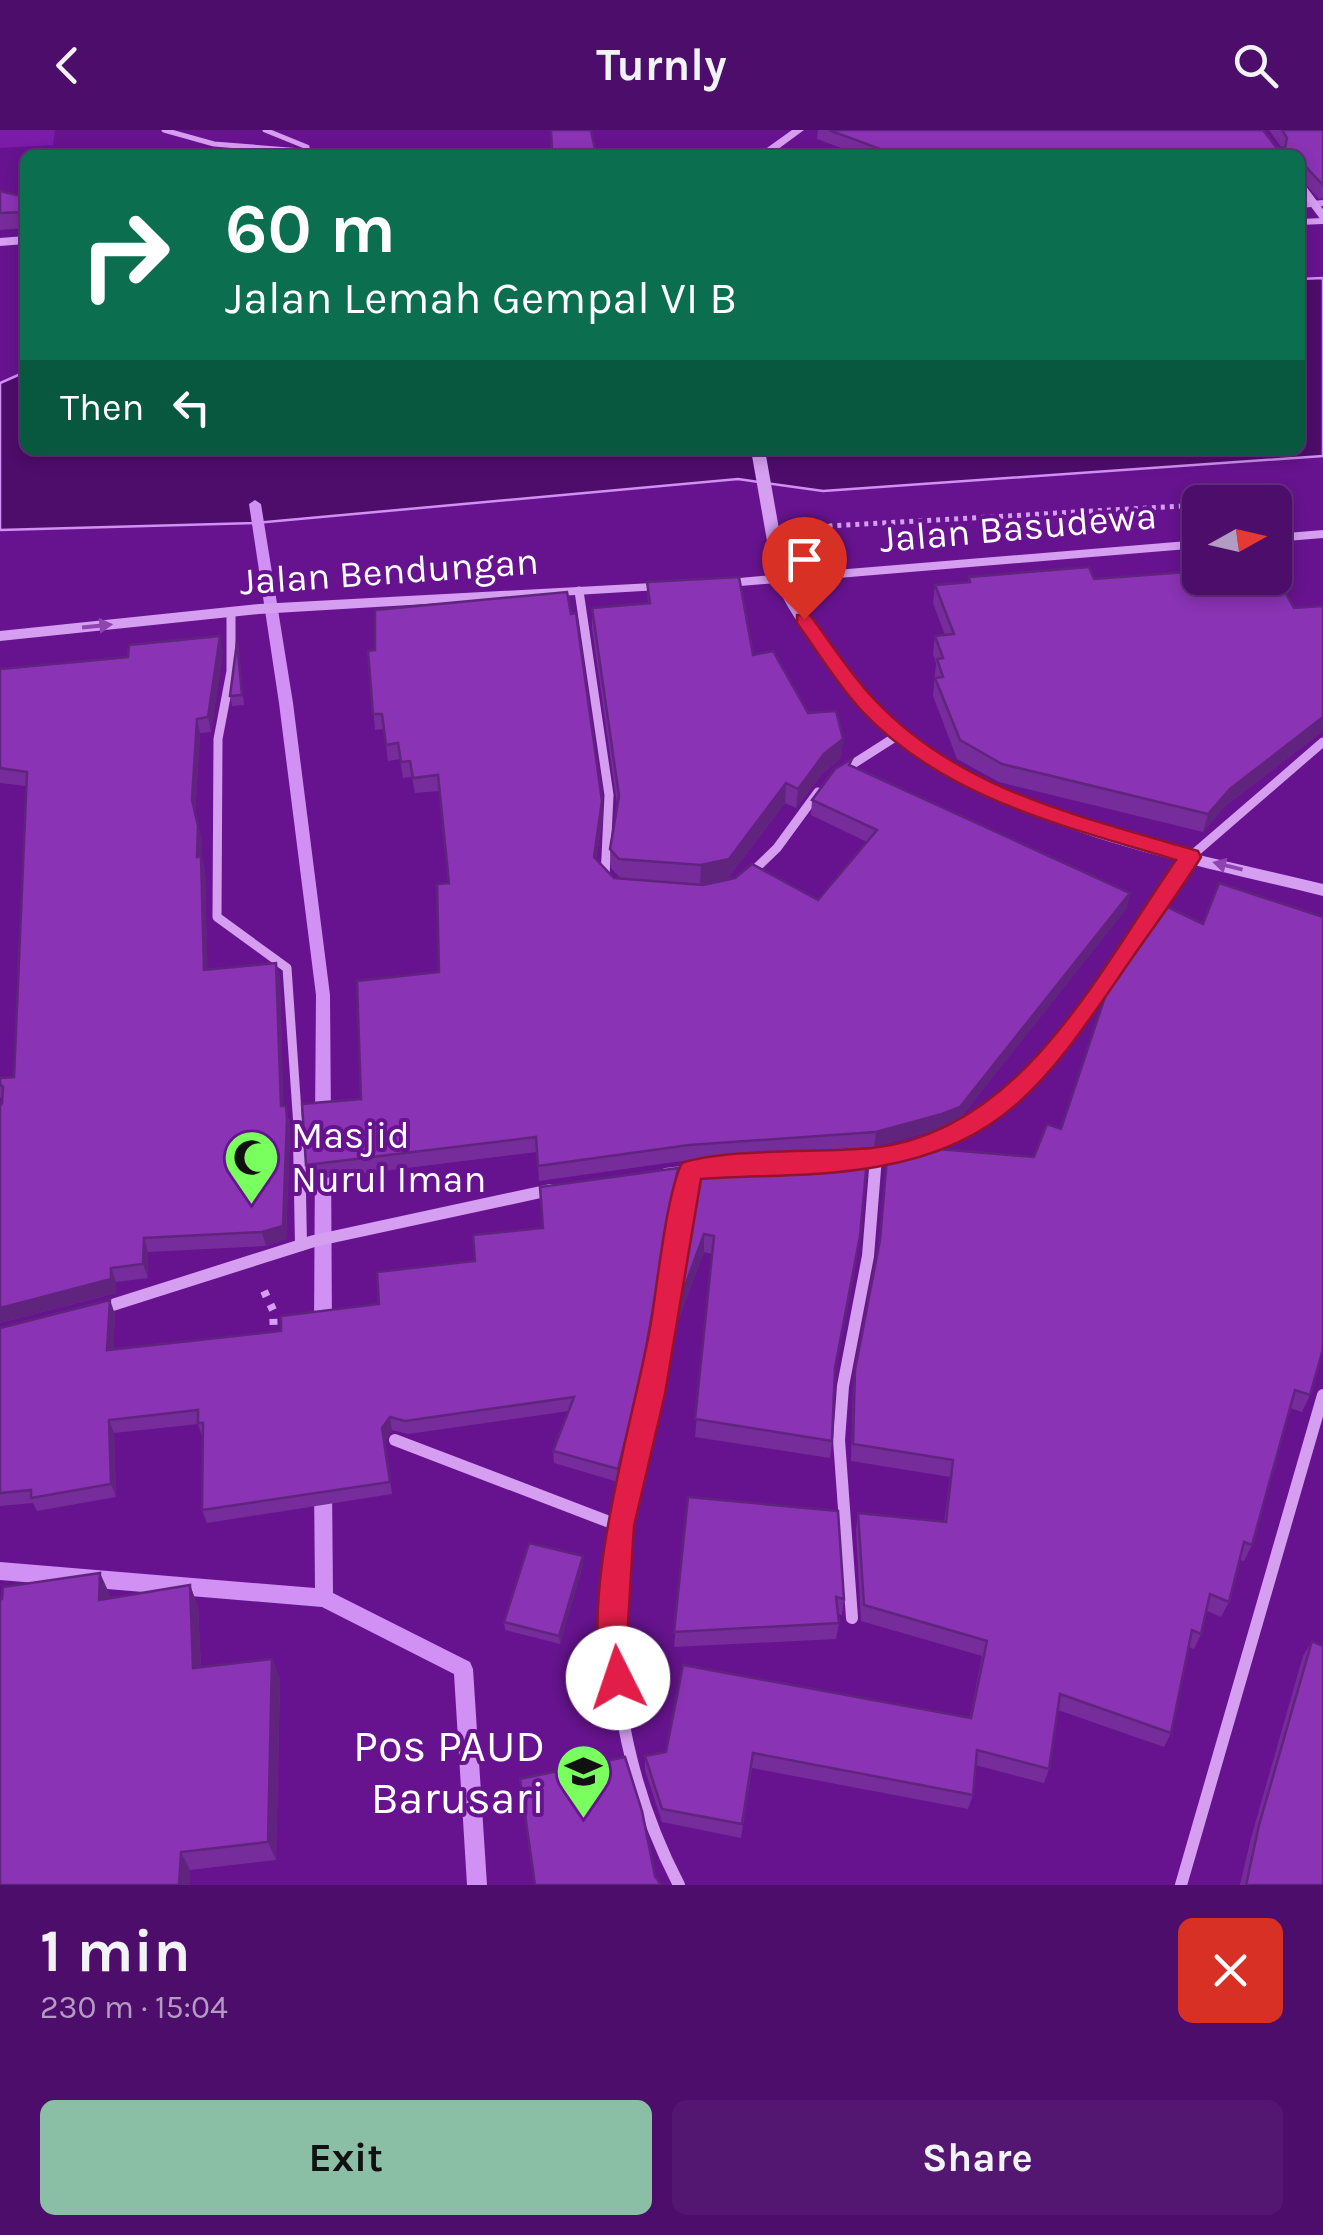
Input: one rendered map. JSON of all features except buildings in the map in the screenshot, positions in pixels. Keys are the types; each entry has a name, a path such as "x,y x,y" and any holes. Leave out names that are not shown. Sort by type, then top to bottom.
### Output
{"street":[{"path":"771,150 799,130"},
{"path":"759,455 782,580 833,662 900,734 969,782 1020,805 1190,857 1323,890"},
{"path":"1292,537 1323,534"},
{"name":"Jalan Basudewa","path":"782,580 1182,546"},
{"path":"708,584 782,580"},
{"name":"Jalan Bendungan","path":"0,636 259,610 690,585"},
{"path":"579,592 609,795 610,818 602,871 616,886"},
{"path":"232,613 231,671 218,739 218,917 288,968 307,1243"},
{"path":"732,886 777,848 828,780 900,734"},
{"path":"842,1160 876,1157 948,1137 1020,1090 1050,1058 1190,857 1323,742"},
{"path":"852,1618 839,1440 843,1386 868,1256 876,1157"},
{"path":"654,1175 729,1168"},
{"path":"678,1885 650,1828 620,1705 614,1623 620,1526 652,1394 690,1170"},
{"path":"86,1312 263,1254 359,1229 563,1188"},
{"path":"1181,1885 1323,1395"},
{"path":"396,1440 620,1526"}],"lane":[{"path":"164,130 214,144 298,150"},
{"path":"265,130 320,150"}],"path":[{"path":"842,575 830,526 1182,507"},
{"path":"263,1254 264,1292 274,1310 274,1340"}],"shaded area":[{"path":"0,130 55,130 53,145 0,148"},
{"path":"1323,278 1323,456 823,491 738,479 255,523 0,530 0,383 20,374 20,455 1305,455 1305,279"}],"waterway":[{"path":"1305,205 1323,203"},
{"path":"255,504 286,703 323,995 323,1121"},
{"path":"323,1159 323,1331"},
{"path":"323,1484 324,1598"},
{"path":"0,1571 324,1598"},
{"path":"324,1598 463,1669 477,1885"}],"place":[{"name":"Masjid Nurul Iman","path":"252,1206"},
{"name":"Pos PAUD Barusari","path":"584,1820"}],"route":[{"path":"618,1678 614,1623 620,1526 652,1394 690,1170 876,1157 948,1137 976,1123 1020,1090 1050,1058 1190,857 1020,805 969,782 900,734 868,704 804,619"}]}
